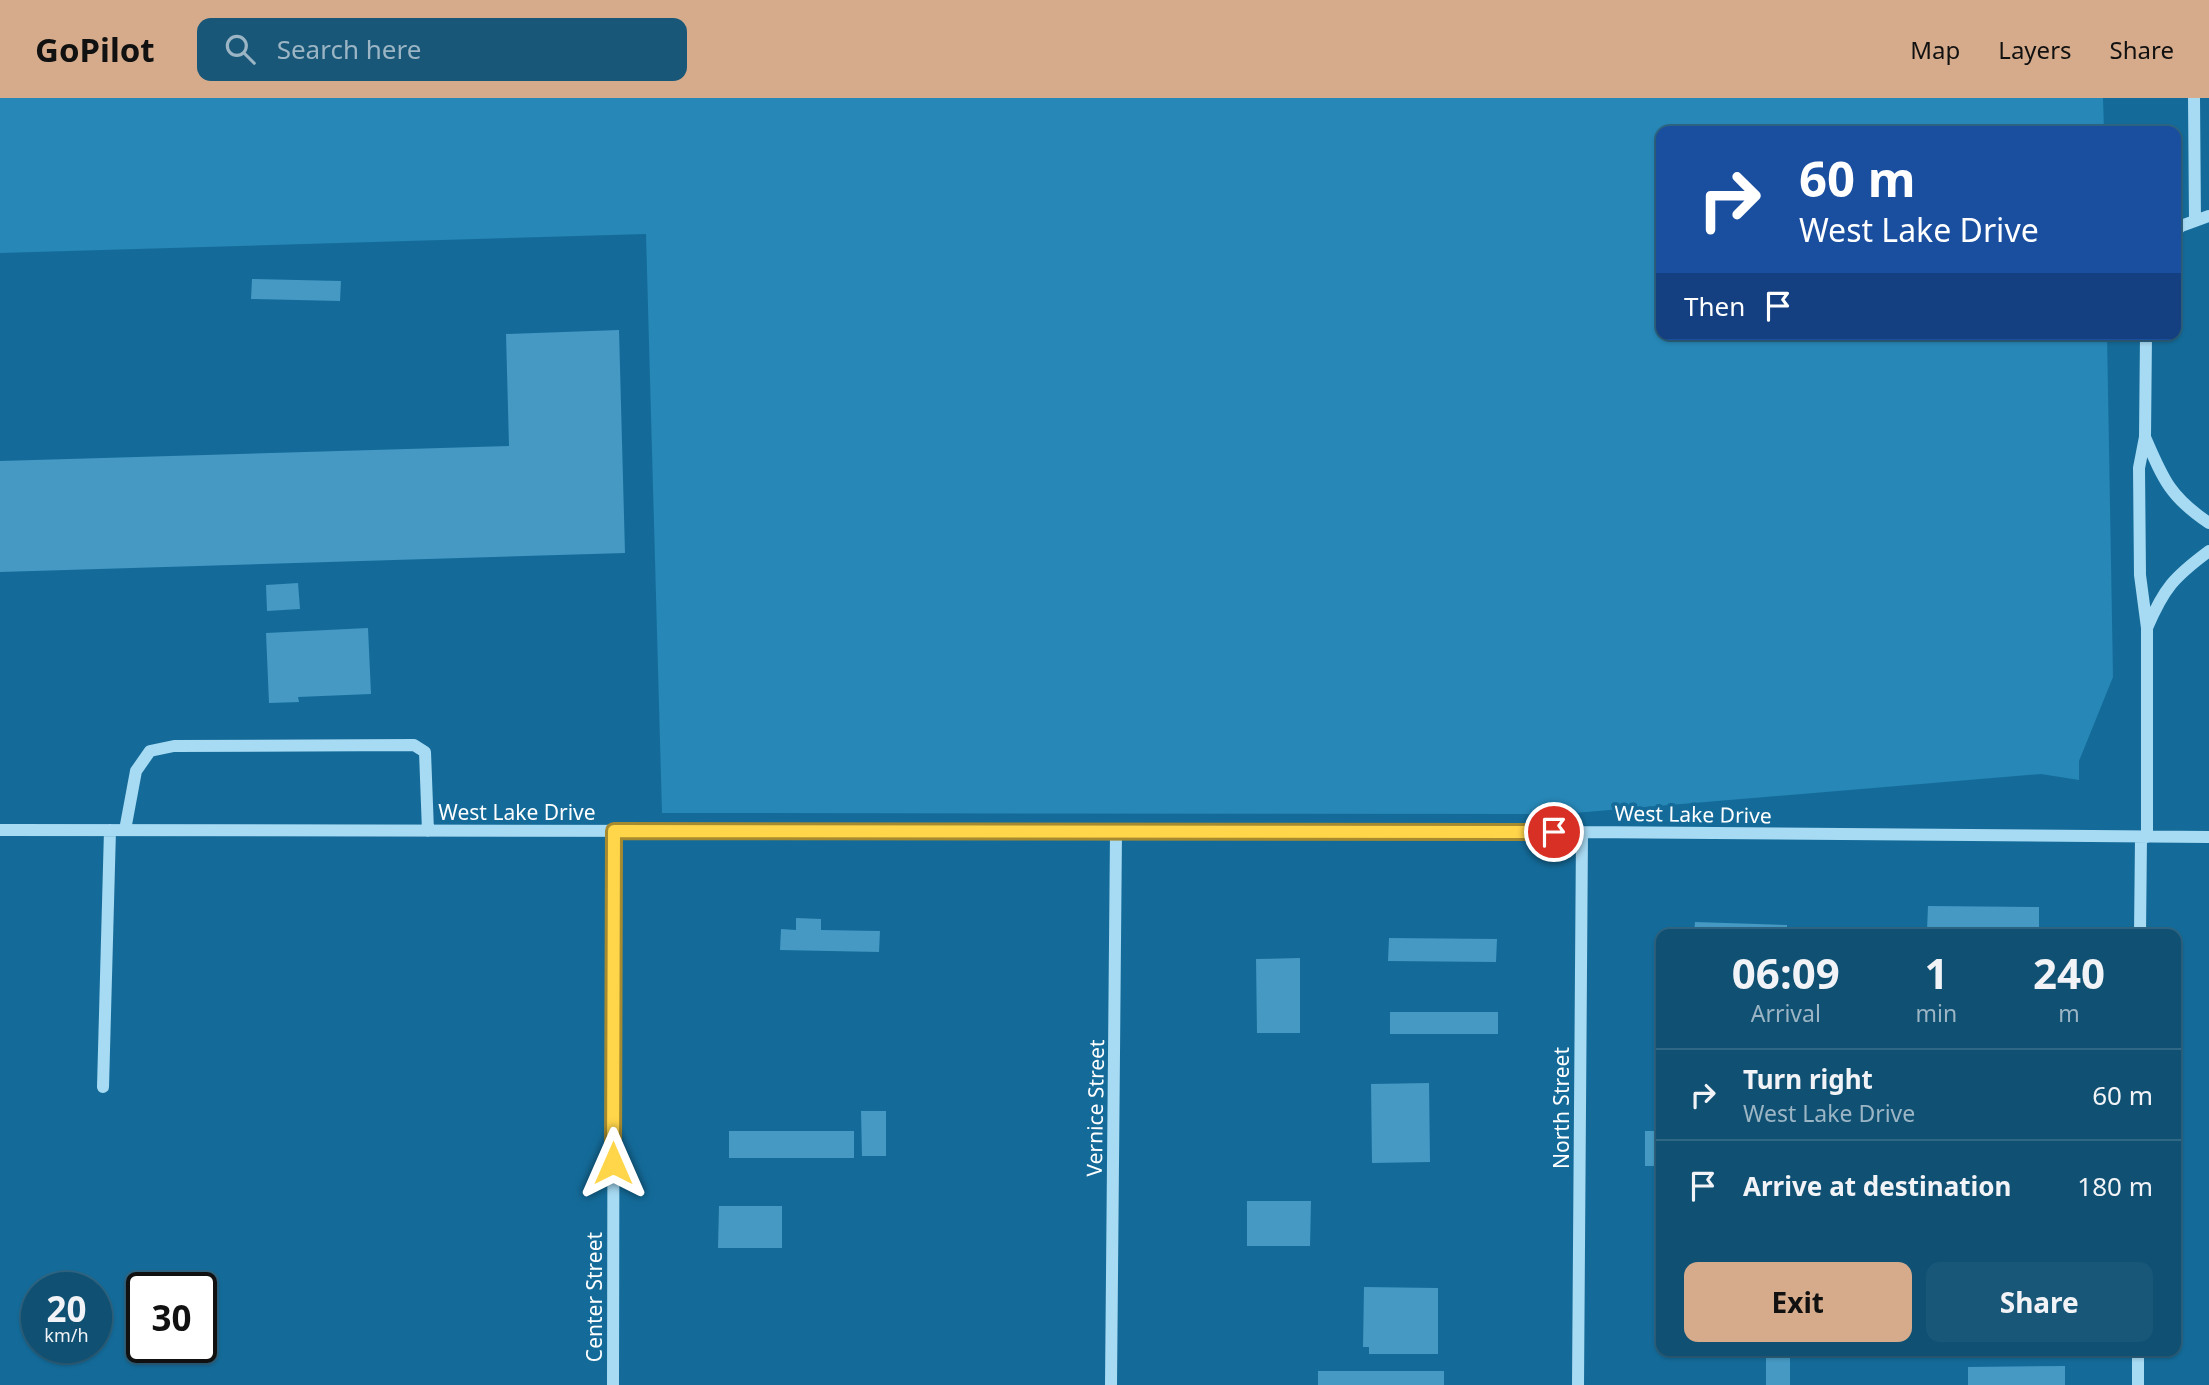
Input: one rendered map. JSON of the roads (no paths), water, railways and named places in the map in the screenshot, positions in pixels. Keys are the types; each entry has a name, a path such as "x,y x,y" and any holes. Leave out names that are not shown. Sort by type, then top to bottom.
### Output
{"street":[{"path":"2194,98 2195,221"},
{"path":"2181,229 2209,216"},
{"path":"2140,929 2147,628 2140,562 2139,468 2145,437 2146,340"},
{"path":"2145,437 2165,482 2180,502 2209,523"},
{"path":"2147,628 2162,593 2182,571 2209,551"},
{"path":"125,830 136,771 150,751 174,746 414,745 425,752 428,831"},
{"name":"West Lake Drive","path":"0,830 1582,832 2209,837"},
{"path":"103,1087 110,830"},
{"name":"Center Street","path":"613,1385 614,831"},
{"name":"Vernice Street","path":"1111,1385 1116,832"},
{"name":"North Street","path":"1578,1385 1582,832"},
{"path":"2138,1356 2138,1385"}]}
